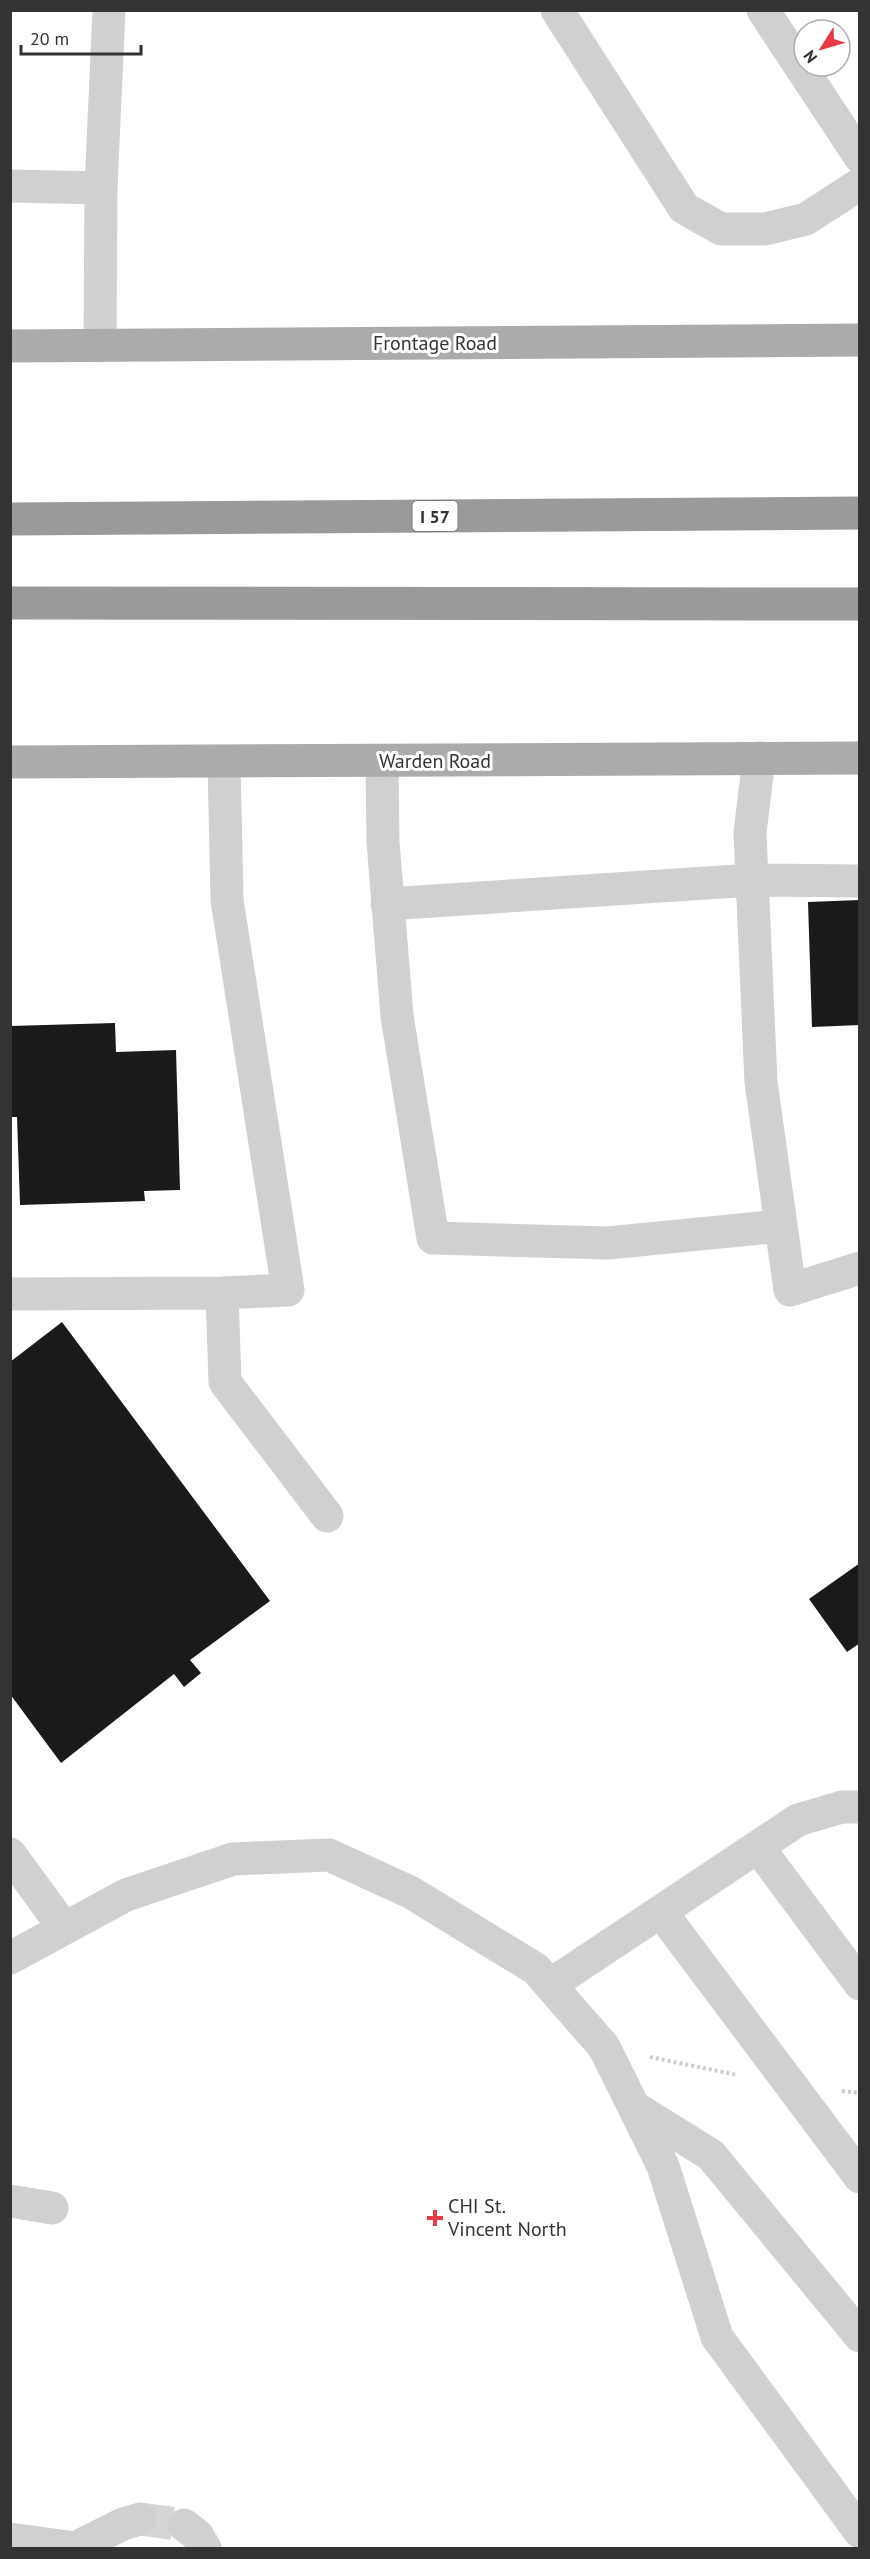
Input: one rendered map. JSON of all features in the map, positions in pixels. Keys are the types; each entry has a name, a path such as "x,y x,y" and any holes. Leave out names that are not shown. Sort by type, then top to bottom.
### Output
{"highway":[{"name":"I 57","path":"10,519 860,513"},
{"path":"10,603 860,604"}],"main road":[{"name":"Frontage Road","path":"10,346 860,340"},
{"name":"Warden Road","path":"10,762 860,758"}],"lane":[{"path":"100,345 101,188 109,10"},
{"path":"557,10 684,208 721,229 765,229 806,219 860,184"},
{"path":"763,10 860,157"},
{"path":"10,186 101,188"},
{"path":"759,758 750,833 760,1082 790,1290 860,1268"},
{"path":"382,761 382,842 397,1016 433,1238 608,1243 781,1226"},
{"path":"10,1294 222,1293 288,1290 227,900 224,762"},
{"path":"387,904 752,880 860,880"},
{"path":"222,1293 225,1382 327,1516"},
{"path":"550,1985 798,1820 842,1807 860,1807"},
{"path":"758,1847 860,1984"},
{"path":"10,1854 64,1928"},
{"path":"10,1958 126,1895 233,1859 329,1855 410,1892 536,1969 604,2047 663,2166 717,2337 860,2532"},
{"path":"661,1912 860,2178"},
{"path":"633,2106 711,2155 860,2336"},
{"path":"10,2201 52,2208"},
{"path":"10,2539 75,2548 123,2524 140,2519"}],"path":[{"path":"604,2047 788,2084 860,2093"}],"building":[{"path":"860,900 860,1025 812,1027 808,902"},
{"path":"115,1023 116,1052 176,1050 180,1190 144,1191 145,1201 20,1205 17,1117 10,1117 10,1026"},
{"path":"62,1322 270,1601 190,1660 201,1673 184,1687 174,1674 61,1763 10,1694 10,1362"},
{"path":"860,1563 860,1643 847,1652 809,1599"}],"tunnel":[{"path":"140,2519 184,2525"}],"place":[{"name":"CHI St. Vincent North","path":"435,2218"}]}
